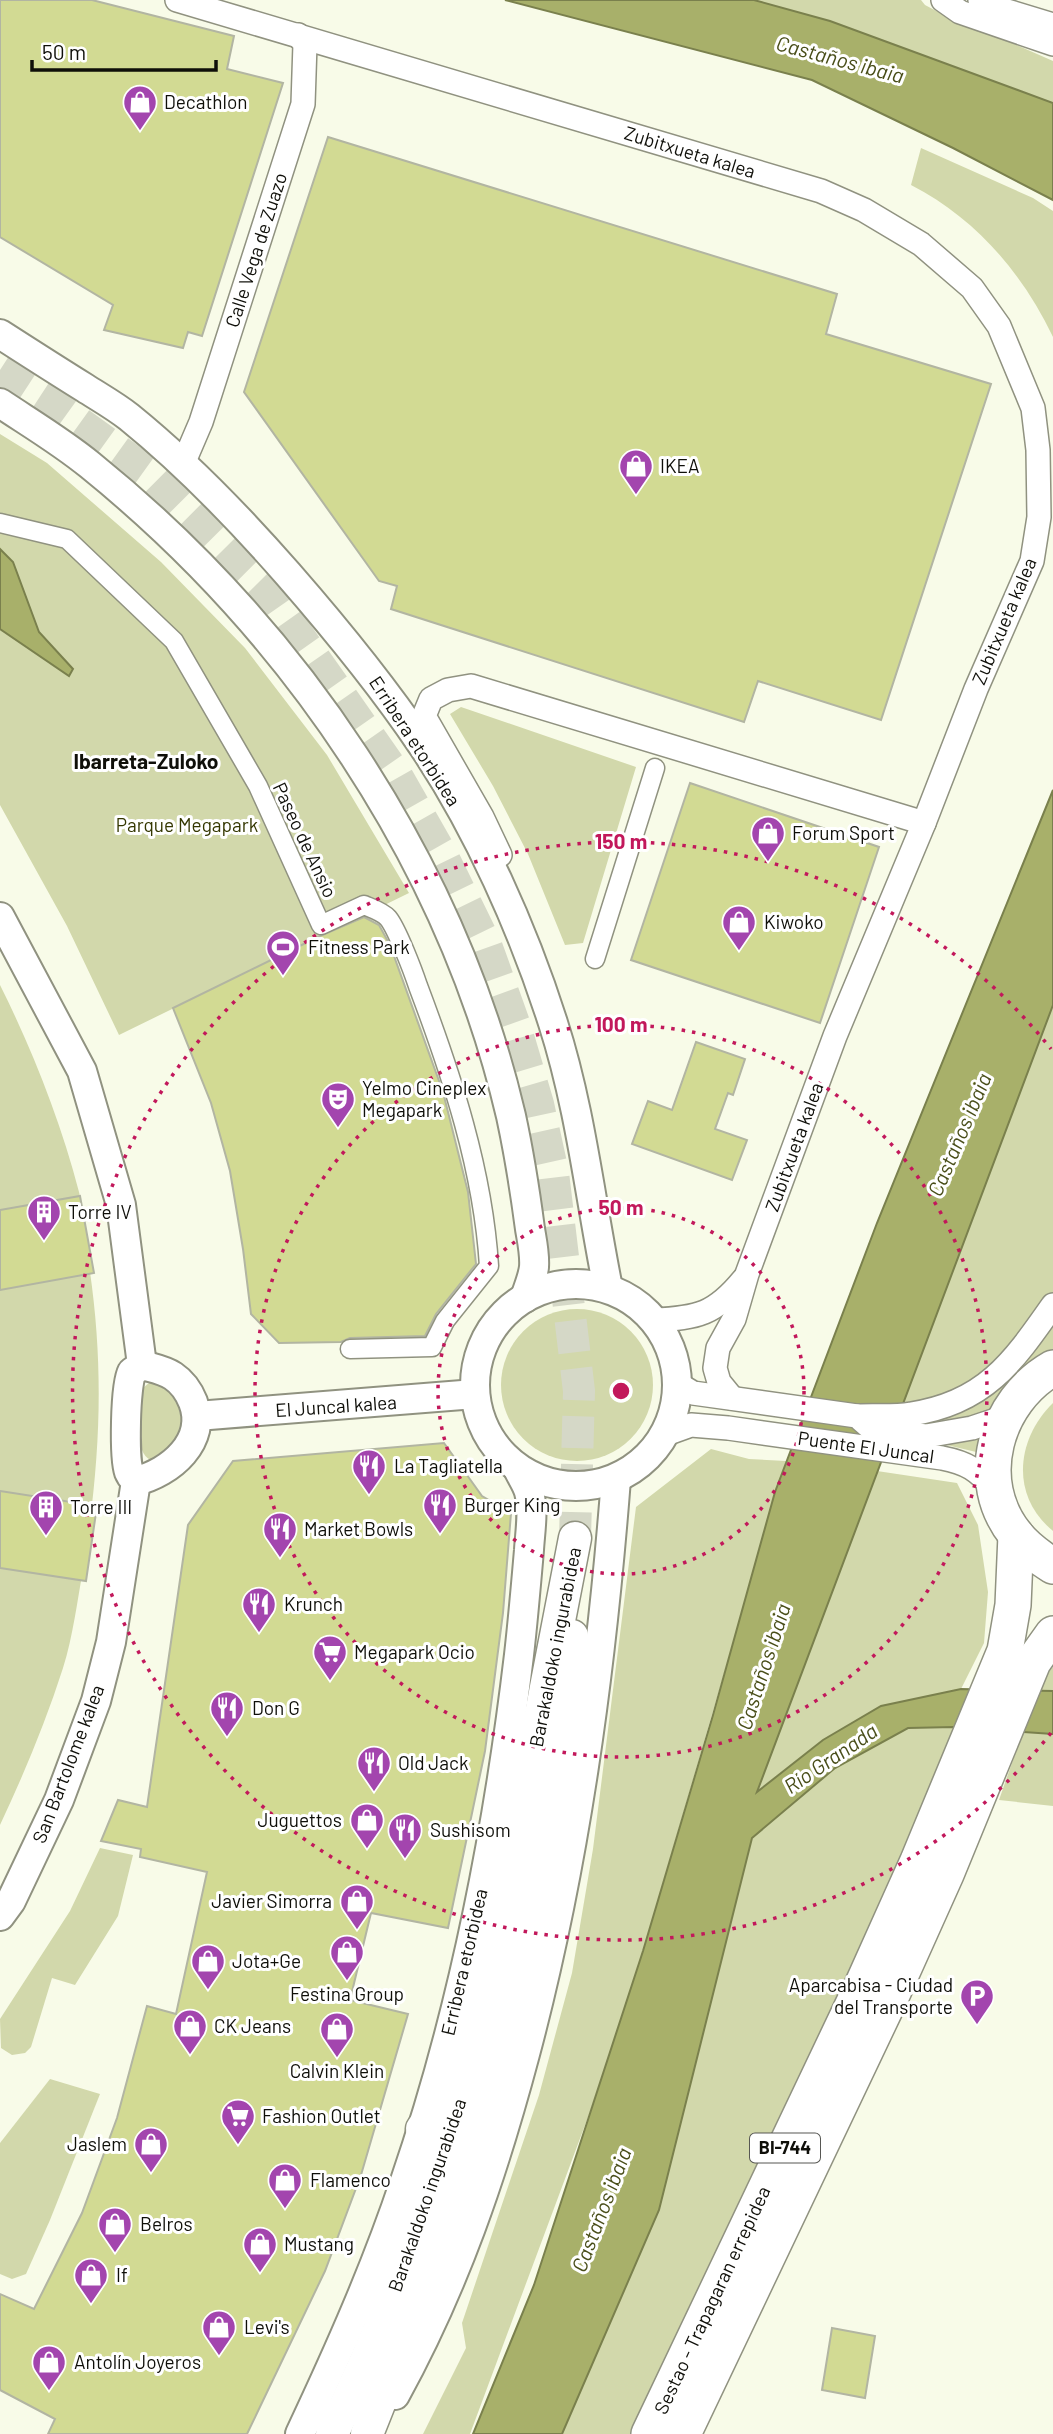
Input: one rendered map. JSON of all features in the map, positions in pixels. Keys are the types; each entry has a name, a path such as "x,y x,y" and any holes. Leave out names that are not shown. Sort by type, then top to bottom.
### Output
{"main road":[{"name":"BI-744","path":"1053,1368 1034,1381 1017,1398 997,1436 993,1456 995,1489 1006,1521 1034,1554 1053,1566"},
{"name":"BI-744","path":"932,1868 1019,1657 1013,1605 1016,1535"},
{"name":"Barakaldoko ingurabidea","path":"332,2434 380,2329 418,2232 455,2119 492,1981 520,1843 540,1716 575,1538 569,1719 541,1883 519,1981 495,2079 453,2218 367,2434"},
{"name":"BI-744","path":"1019,1657 1053,1634"},
{"name":"Sestao - Trapagaran errepidea","path":"649,2434 861,1988 932,1868"},
{"name":"Sestao - Trapagaran errepidea","path":"683,2434 883,2013 932,1868"},
{"path":"422,2129 471,2060"}],"street":[{"name":"Zubitxueta kalea","path":"177,0 821,191 864,210 920,244 972,288 999,326 1033,408 1038,450 1039,517 1032,561 976,689 835,1036 747,1274 734,1319 718,1348 715,1368 719,1382 732,1398"},
{"path":"943,0 960,12 1053,44"},
{"path":"980,0 1053,25"},
{"path":"1019,0 1053,15"},
{"name":"Calle Vega de Zuazo","path":"183,464 201,422 303,104 305,44 298,35"},
{"name":"Erribera etorbidea","path":"0,334 124,413 183,464 253,534 333,625 424,747 468,822 523,937 554,1025 576,1108 608,1288"},
{"path":"0,403 88,463 153,518 242,609 310,692 356,757 432,895 461,961 489,1038 504,1087 526,1191 534,1269 524,1298"},
{"name":"Paseo de Ansio","path":"0,523 67,539 174,641 258,786 321,925 365,905 387,916 413,972 445,1056 466,1133 486,1226 489,1266 445,1321 432,1347 350,1349"},
{"path":"523,937 516,889 482,817 424,716 431,699 460,686 471,686 923,823"},
{"path":"595,959 655,768"},
{"path":"0,917 82,1071 121,1205 142,1365 161,1370 182,1384 197,1416 195,1432 174,1463 153,1476 136,1480"},
{"name":"Zubitxueta kalea","path":"654,1320 696,1316 716,1308 730,1296 747,1274"},
{"path":"579,1284 608,1288 641,1307 654,1320 672,1350 678,1384 673,1418 666,1434 645,1461 616,1479 591,1486 565,1486 540,1480 517,1469 501,1454 488,1436 479,1416 475,1376 486,1339 496,1323 524,1298 551,1287 579,1284"},
{"path":"857,1416 909,1415 948,1406 979,1391 1003,1371 1053,1305"},
{"name":"San Bartolome kalea","path":"0,1916 11,1901 59,1800 96,1702 111,1642 136,1480 130,1475 127,1459 127,1387 132,1371 142,1365"},
{"name":"Puente El Juncal","path":"678,1384 692,1393 857,1416 873,1430 926,1436 972,1428 1005,1417"},
{"name":"El Juncal kalea","path":"197,1416 439,1399 475,1394"},
{"name":"Puente El Juncal","path":"666,1434 691,1425 728,1428 964,1462 995,1489"},
{"name":"Erribera etorbidea","path":"300,2434 366,2287 406,2179 461,1984 489,1851 515,1688 524,1608 532,1510 529,1492 517,1469"},
{"path":"373,2434 425,2339 474,2224 498,2153 541,1995 565,1879 593,1716 616,1479"}],"green space":[{"path":"753,0 921,0 925,5 963,25 1053,61 1053,103 830,21"},
{"path":"921,148 1033,198 1053,211 1053,337 1027,290 994,249 956,214 911,185"},
{"name":"Parque Megapark","path":"0,434 47,463 161,562 245,648 327,755 409,893 119,1035 67,926 0,805"},
{"path":"461,707 636,767 583,943 565,945 528,854 493,786 450,714"},
{"path":"0,985 45,1086 79,1192 94,1304 99,1380 97,1455 89,1531 70,1644 42,1728 0,1825"},
{"path":"1053,1005 1053,1368 993,1456 892,1432"},
{"path":"577,1309 606,1315 631,1331 647,1356 653,1385 647,1414 631,1439 606,1455 577,1461 548,1455 523,1439 507,1414 501,1385 507,1356 523,1331 548,1315"},
{"path":"155,1380 168,1387 177,1397 182,1408 182,1420 173,1443 151,1460 142,1450 139,1441 137,1411 141,1391"},
{"path":"1053,1403 1053,1531 1039,1517 1030,1501 1024,1485 1023,1467 1031,1433"},
{"path":"711,1449 749,1459 786,1461 643,1951 591,2109 470,2434 423,2434 466,2348 462,2323 539,2095 572,1973 593,1849 636,1507"},
{"path":"877,1471 957,1483 978,1525 988,1592 984,1643 961,1689 881,1706 823,1740 756,1793"},
{"path":"1053,1667 1053,1806 999,1800 1041,1680"},
{"path":"954,1727 841,2002 633,2434 562,2434 659,2210 752,1838 835,1768 908,1728"},
{"path":"100,1848 133,1855 118,1916 75,1985 52,1978 31,2047 25,2053 12,2055 1,2048 0,2019 70,1911"},
{"path":"50,2079 100,2094 26,2274 12,2279 0,2274 0,2143"}],"water":[{"name":"Castaños ibaia","path":"505,0 754,0 830,21 1053,103 1053,200 812,80"},
{"path":"0,549 13,562 39,632 73,669 69,676 0,629"},
{"path":"1053,790 1053,1005 757,1792 823,1740 881,1706 961,1689 1053,1691 1053,1734 954,1727 908,1728 835,1768 752,1838 659,2210 562,2434 473,2434 534,2285 643,1951 775,1492 877,1223"}],"building":[{"name":"Decathlon","path":"0,0 92,0 234,36 227,69 283,83 202,336 188,332 183,348 104,330 113,305 0,237"},
{"name":"IKEA","path":"328,137 837,294 826,334 991,384 881,720 758,681 744,722 391,609 397,586 379,581 244,392"},
{"path":"690,783 879,847 820,1023 631,960"},
{"name":"Yelmo Cineplex Megapark","path":"364,917 379,925 390,945 443,1092 468,1192 476,1264 436,1314 425,1336 279,1343 251,1314 230,1171 211,1103 173,1008"},
{"path":"696,1042 745,1059 733,1095 728,1093 715,1129 747,1140 732,1180 632,1144 648,1101 672,1110"},
{"name":"Torre IV","path":"80,1196 94,1273 0,1290 0,1210"},
{"path":"444,1443 482,1496 511,1513 503,1613 485,1751 448,1928 371,1913 350,2000 408,2014 361,2175 325,2271 247,2434 48,2434 55,2419 0,2390 0,2294 34,2309 82,2213 117,2118 147,2006 176,2014 207,1872 140,1857 141,1849 101,1841 118,1800 147,1807 188,1525 233,1461"},
{"name":"Torre III","path":"0,1491 97,1506 86,1581 0,1568"},
{"path":"832,2328 875,2336 865,2398 822,2390"}],"tunnel":[{"path":"0,370 149,473 268,592 397,776 443,857 486,945 515,1026 538,1104 553,1173 579,1391 575,1538"}],"place":[{"name":"Decathlon","path":"140,132"},
{"name":"IKEA","path":"636,496"},
{"name":"Forum Sport","path":"768,863"},
{"name":"Kiwoko","path":"739,952"},
{"name":"Fitness Park","path":"283,977"},
{"name":"Yelmo Cineplex Megapark","path":"338,1129"},
{"name":"Torre IV","path":"44,1242"},
{"name":"La Tagliatella","path":"369,1496"},
{"name":"Burger King","path":"440,1535"},
{"name":"Torre III","path":"46,1537"},
{"name":"Market Bowls","path":"280,1559"},
{"name":"Krunch","path":"259,1634"},
{"name":"Megapark Ocio","path":"330,1682"},
{"name":"Don G","path":"227,1738"},
{"name":"Old Jack","path":"374,1793"},
{"name":"Juguettos","path":"367,1850"},
{"name":"Sushisom","path":"405,1860"},
{"name":"Javier Simorra","path":"357,1931"},
{"name":"Festina Group","path":"347,1982"},
{"name":"Jota+Ge","path":"208,1991"},
{"name":"Aparcabisa - Ciudad del Transporte","path":"977,2026"},
{"name":"CK Jeans","path":"190,2056"},
{"name":"Calvin Klein","path":"337,2059"},
{"name":"Fashion Outlet","path":"238,2146"},
{"name":"Jaslem","path":"151,2174"},
{"name":"Flamenco","path":"285,2210"},
{"name":"Belros","path":"115,2254"},
{"name":"Mustang","path":"260,2274"},
{"name":"If","path":"91,2305"},
{"name":"Levi's","path":"219,2357"},
{"name":"Antolín Joyeros","path":"49,2392"}],"district":[{"name":"Ibarreta-Zuloko","path":"146,762"}],"water label":[{"name":"Río Granada","path":"831,1759"}]}
